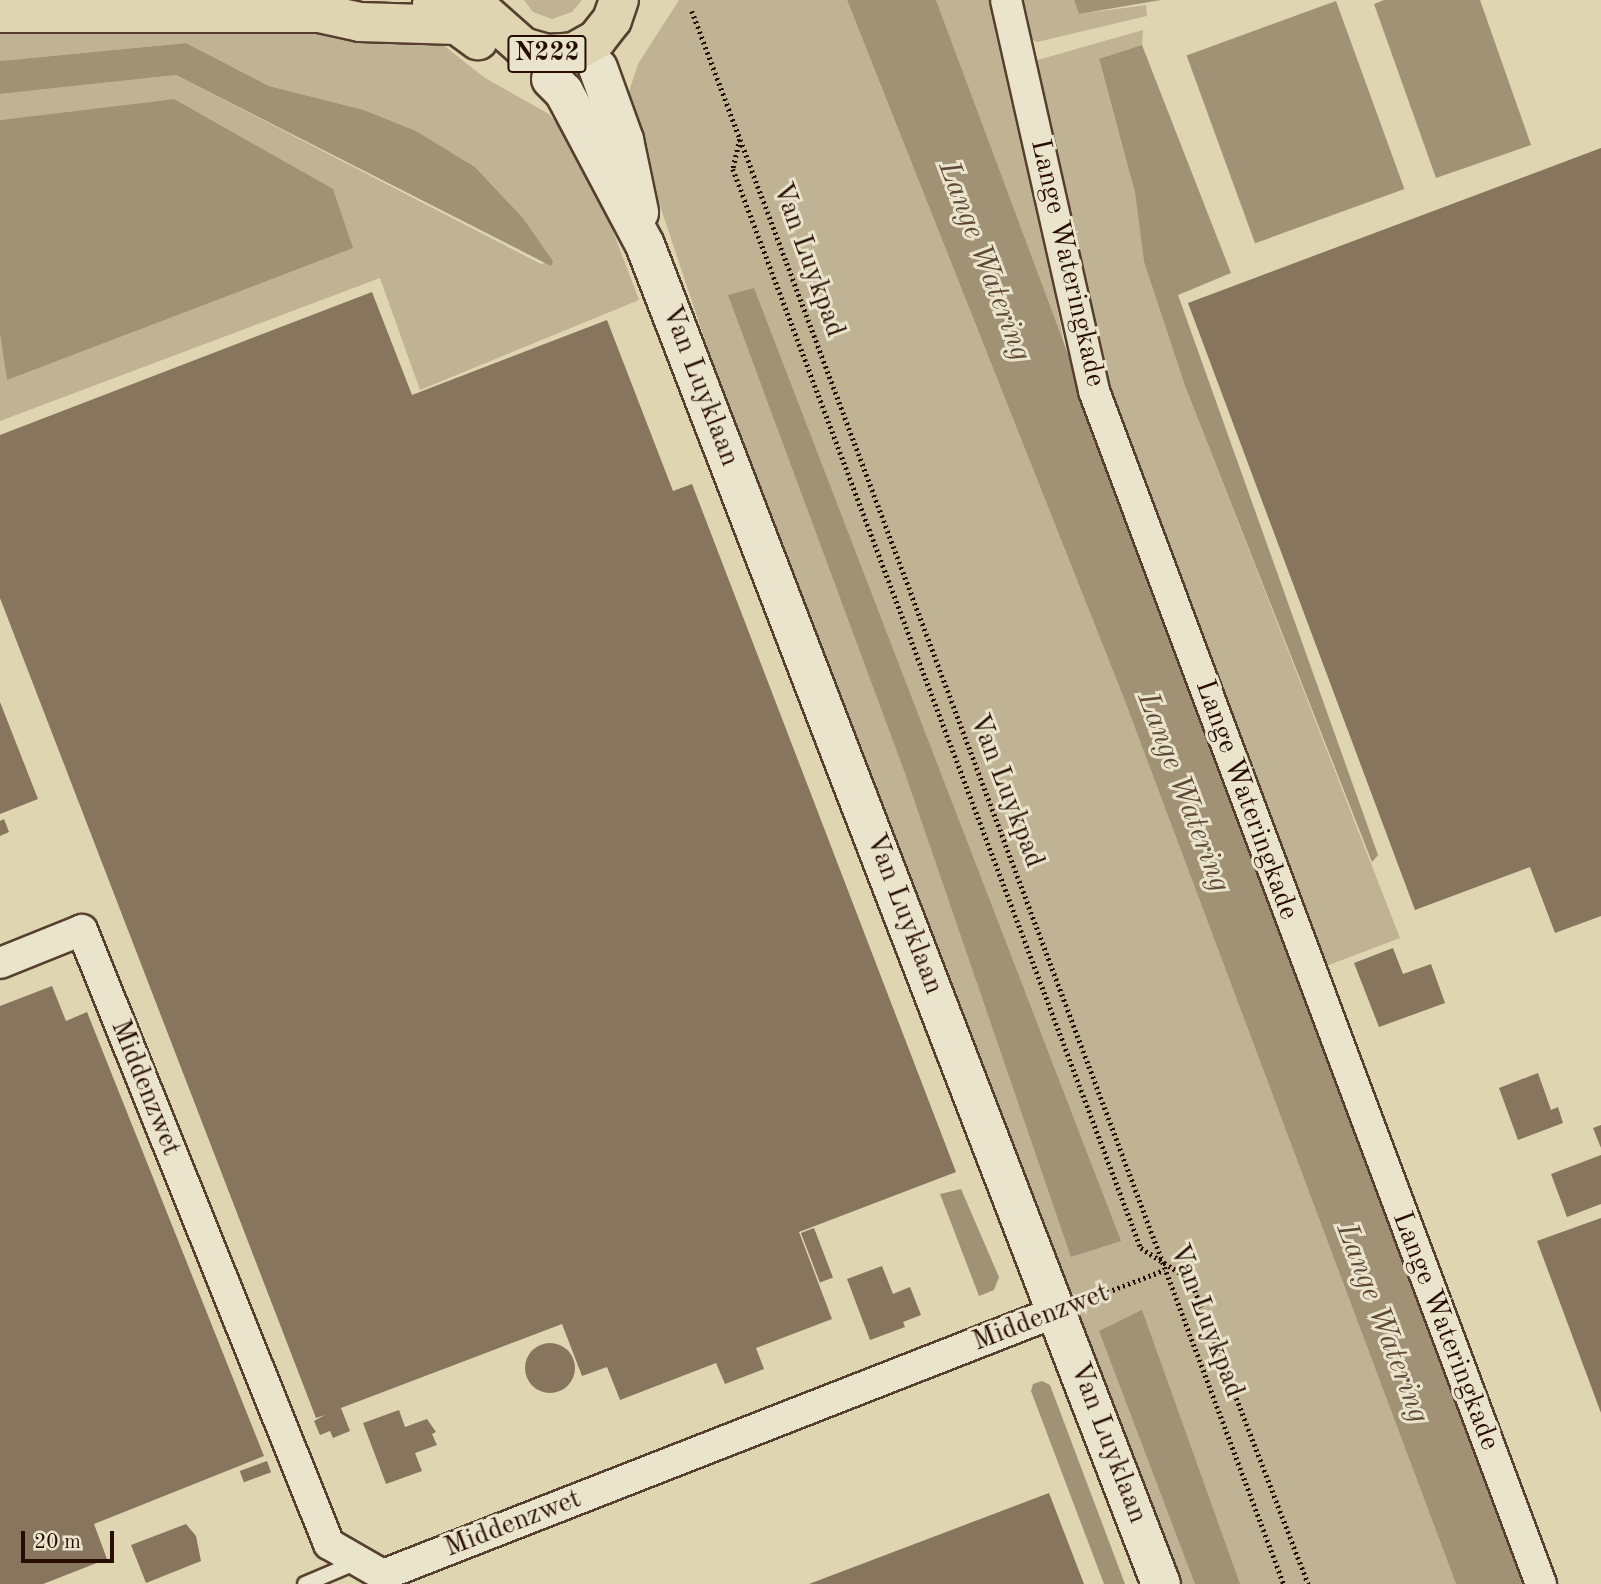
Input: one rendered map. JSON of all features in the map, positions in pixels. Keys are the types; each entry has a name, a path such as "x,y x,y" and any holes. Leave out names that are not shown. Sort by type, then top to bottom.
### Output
{"main road":[{"name":"N222","path":"597,53 619,0"},
{"name":"N222","path":"0,13 319,13 360,22 457,25 478,40 503,64 551,79 597,53 626,44 646,0"},
{"name":"N222","path":"319,13 358,4 465,3 488,13 512,40 536,52 597,53"},
{"name":"N222","path":"465,3 478,40"}],"street":[{"name":"Lange Wateringkade","path":"1006,0 1094,391 1541,1584"},
{"name":"Van Luyklaan","path":"597,53 624,140 645,245"},
{"name":"Van Luyklaan","path":"551,79 564,92 645,245 1161,1584"},
{"name":"Middenzwet","path":"0,963 82,930 329,1544 383,1575 1058,1311"}],"lane":[{"path":"305,1584 358,1561"}],"path":[{"name":"Van Luykpad","path":"692,11 1284,1584"},
{"path":"740,138 733,170 1141,1248 1159,1256 1191,1280 1308,1584"},
{"name":"Middenzwet","path":"1058,1311 1164,1270"}],"shaded area":[{"path":"524,0 582,0 572,12 552,19 533,12"},
{"path":"679,0 847,0 1123,696 1456,1584 1167,1584 734,427 630,116 627,98 638,64"},
{"path":"936,0 997,0 1068,363 1012,208"},
{"path":"1019,0 1074,0 1079,14 1146,5 1147,16 1037,42 1027,37"},
{"path":"0,28 415,36 438,41 485,78 549,114 567,136 605,210 639,300 420,390 380,278 0,421 0,334 7,379 174,99 0,120 0,94 176,75 541,264 553,261 523,218 475,167 416,131 364,110 269,86 186,43 0,61"},
{"path":"1143,30 1142,45 1099,60 1135,193 1144,262 1185,386 1400,938 1321,968 1101,382 1034,61"}],"water":[{"name":"Lange Watering","path":"847,0 936,0 1526,1584 1456,1584 1123,696"},
{"path":"1074,0 1161,0 1079,14"},
{"path":"1384,0 1480,0 1531,145 1436,178 1374,4"},
{"path":"1336,1 1404,189 1255,243 1187,55"},
{"path":"186,43 269,86 364,110 416,131 475,167 523,218 553,261 551,266 176,75 0,94 0,61"},
{"path":"1142,45 1231,273 1178,295 1378,855 1372,862 1185,386 1144,262 1135,193 1099,59"},
{"path":"174,99 333,189 353,248 7,380 0,334 0,120"},
{"path":"754,288 1121,1241 1071,1257 906,776 728,295"},
{"path":"961,1189 999,1277 994,1290 979,1296 940,1194"},
{"path":"1142,1310 1240,1584 1195,1584 1099,1331"},
{"path":"1042,1381 1050,1385 1125,1584 1104,1584 1031,1391 1033,1384"}],"building":[{"path":"1601,148 1601,916 1555,933 1530,867 1415,910 1188,303"},
{"path":"372,292 412,395 607,320 673,491 692,484 956,1172 799,1232 832,1319 756,1348 764,1369 725,1384 716,1363 620,1400 607,1367 582,1376 562,1324 341,1408 350,1431 333,1438 330,1431 320,1435 314,1421 325,1415 316,1418 0,598 0,435"},
{"path":"0,702 38,799 0,814"},
{"path":"4,819 9,832 0,836 0,821"},
{"path":"1393,948 1403,974 1431,964 1445,1003 1379,1027 1354,963"},
{"path":"52,986 66,1021 87,1012 264,1456 94,1524 107,1559 43,1584 0,1584 0,1006"},
{"path":"1538,1073 1551,1110 1558,1107 1563,1123 1518,1140 1499,1088"},
{"path":"1601,1125 1601,1148 1593,1128"},
{"path":"1601,1155 1601,1204 1567,1217 1551,1174"},
{"path":"1601,1218 1601,1413 1537,1241"},
{"path":"814,1228 833,1277 820,1282 801,1233"},
{"path":"882,1266 893,1294 910,1287 921,1315 903,1322 905,1327 870,1340 847,1279"},
{"path":"550,1343 568,1350 575,1368 568,1386 550,1393 532,1386 525,1368 532,1350"},
{"path":"399,1410 405,1427 427,1419 436,1432 432,1434 437,1445 415,1453 422,1471 386,1484 363,1423"},
{"path":"267,1461 271,1472 244,1482 240,1471"},
{"path":"1049,1493 1084,1584 809,1584"},
{"path":"186,1524 196,1536 201,1561 146,1583 131,1545"}]}
